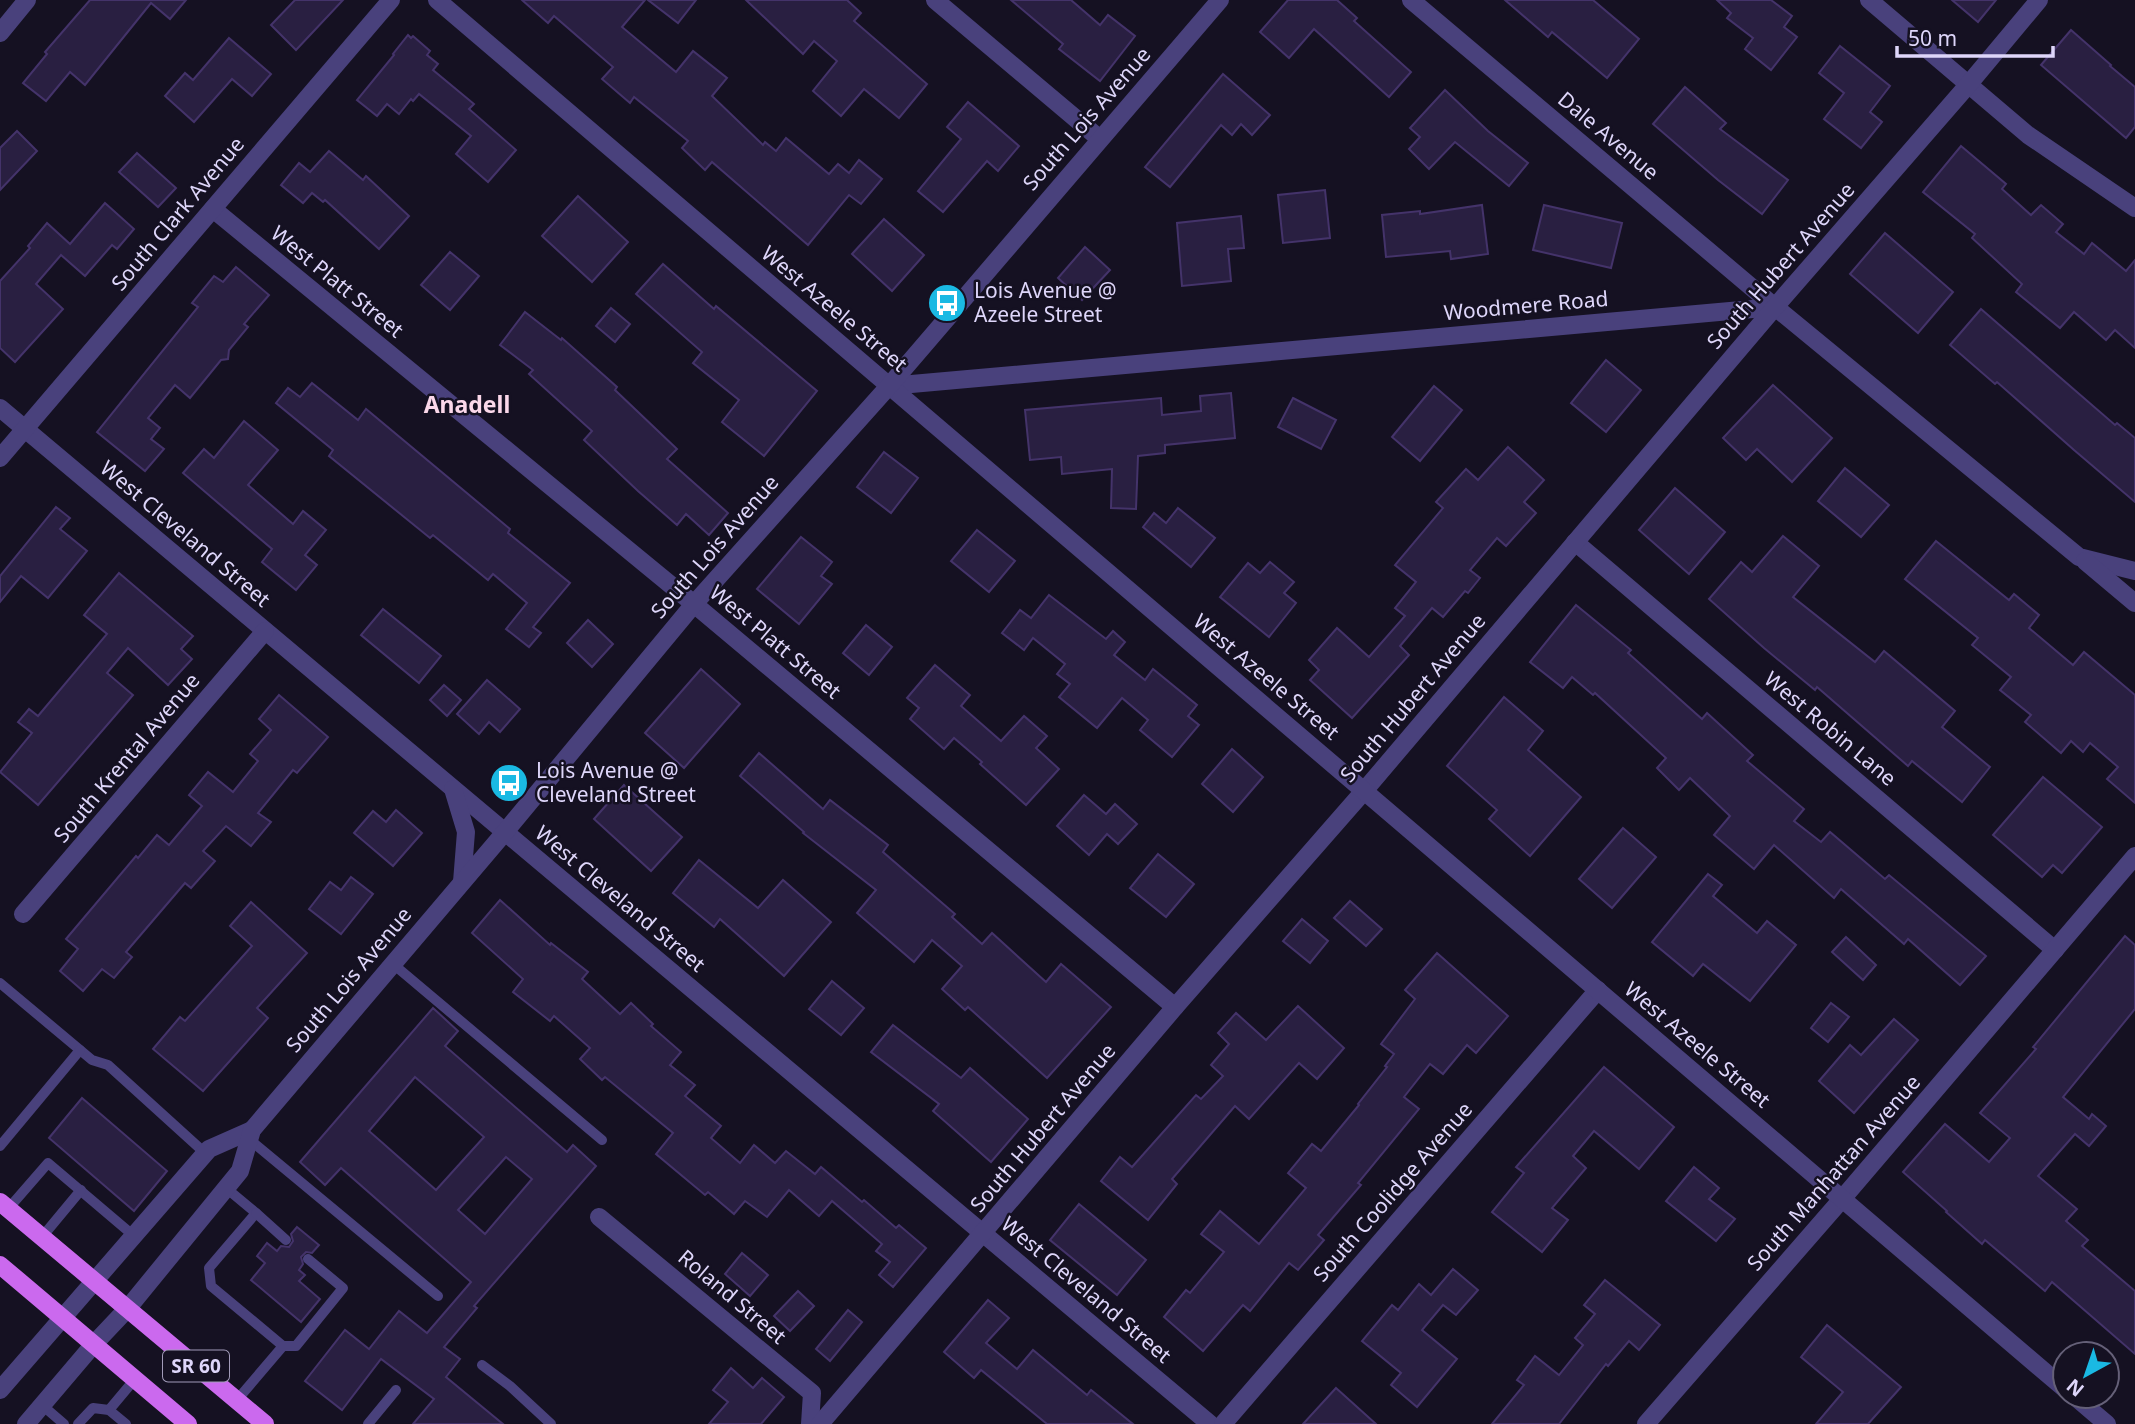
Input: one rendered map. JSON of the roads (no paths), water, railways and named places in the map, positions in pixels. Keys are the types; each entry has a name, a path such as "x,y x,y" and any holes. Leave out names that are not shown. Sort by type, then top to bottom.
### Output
{"main road":[{"name":"SR 60","path":"4,1206 265,1424"},
{"name":"SR 60","path":"0,1265 188,1424"}],"street":[{"path":"0,33 27,0"},
{"name":"South Clark Avenue","path":"0,458 391,0"},
{"name":"West Azeele Street","path":"437,0 2051,1377"},
{"path":"935,0 1100,139"},
{"name":"South Lois Avenue","path":"26,1424 128,1308 240,1171 251,1134 694,604 889,386 1220,0"},
{"name":"Dale Avenue","path":"1411,0 1775,307"},
{"path":"1870,0 2028,135 2135,208"},
{"name":"South Hubert Avenue","path":"820,1424 2039,0"},
{"name":"West Platt Street","path":"213,209 694,604 1175,1007"},
{"path":"1775,307 2135,603"},
{"name":"Woodmere Road","path":"889,386 1775,307"},
{"name":"West Cleveland Street","path":"0,408 1210,1424"},
{"name":"West Robin Lane","path":"1575,542 2055,950"},
{"path":"2079,557 2135,571"},
{"name":"South Krental Avenue","path":"23,914 265,631"},
{"path":"453,789 466,832 463,882"},
{"name":"South Manhattan Avenue","path":"1646,1424 2135,856"},
{"name":"South Coolidge Avenue","path":"1223,1424 1598,990"},
{"name":"South Lois Avenue","path":"0,1390 205,1153 209,1149 251,1134"},
{"name":"Roland Street","path":"599,1217 812,1393 810,1424"},
{"path":"2090,1410 2107,1424"}],"lane":[{"path":"393,964 602,1140"},
{"path":"0,983 92,1060 108,1065 205,1153"},
{"path":"0,1146 80,1050"},
{"path":"251,1134 438,1296"},
{"path":"4,1206 48,1163 134,1236"},
{"path":"226,1188 286,1240"},
{"path":"42,1237 82,1191"},
{"path":"256,1213 209,1268 211,1286 283,1346 296,1346 343,1288 308,1259"},
{"path":"237,1400 283,1346"},
{"path":"482,1365 510,1386 551,1424"},
{"path":"106,1424 135,1379"},
{"path":"368,1424 396,1390"},
{"path":"42,1405 64,1424"},
{"path":"78,1424 93,1408 112,1412 126,1424"}],"place":[{"name":"Lois Avenue @ Azeele Street","path":"947,303"},
{"name":"Lois Avenue @ Cleveland Street","path":"509,783"}],"district":[{"name":"Anadell","path":"467,405"}]}
